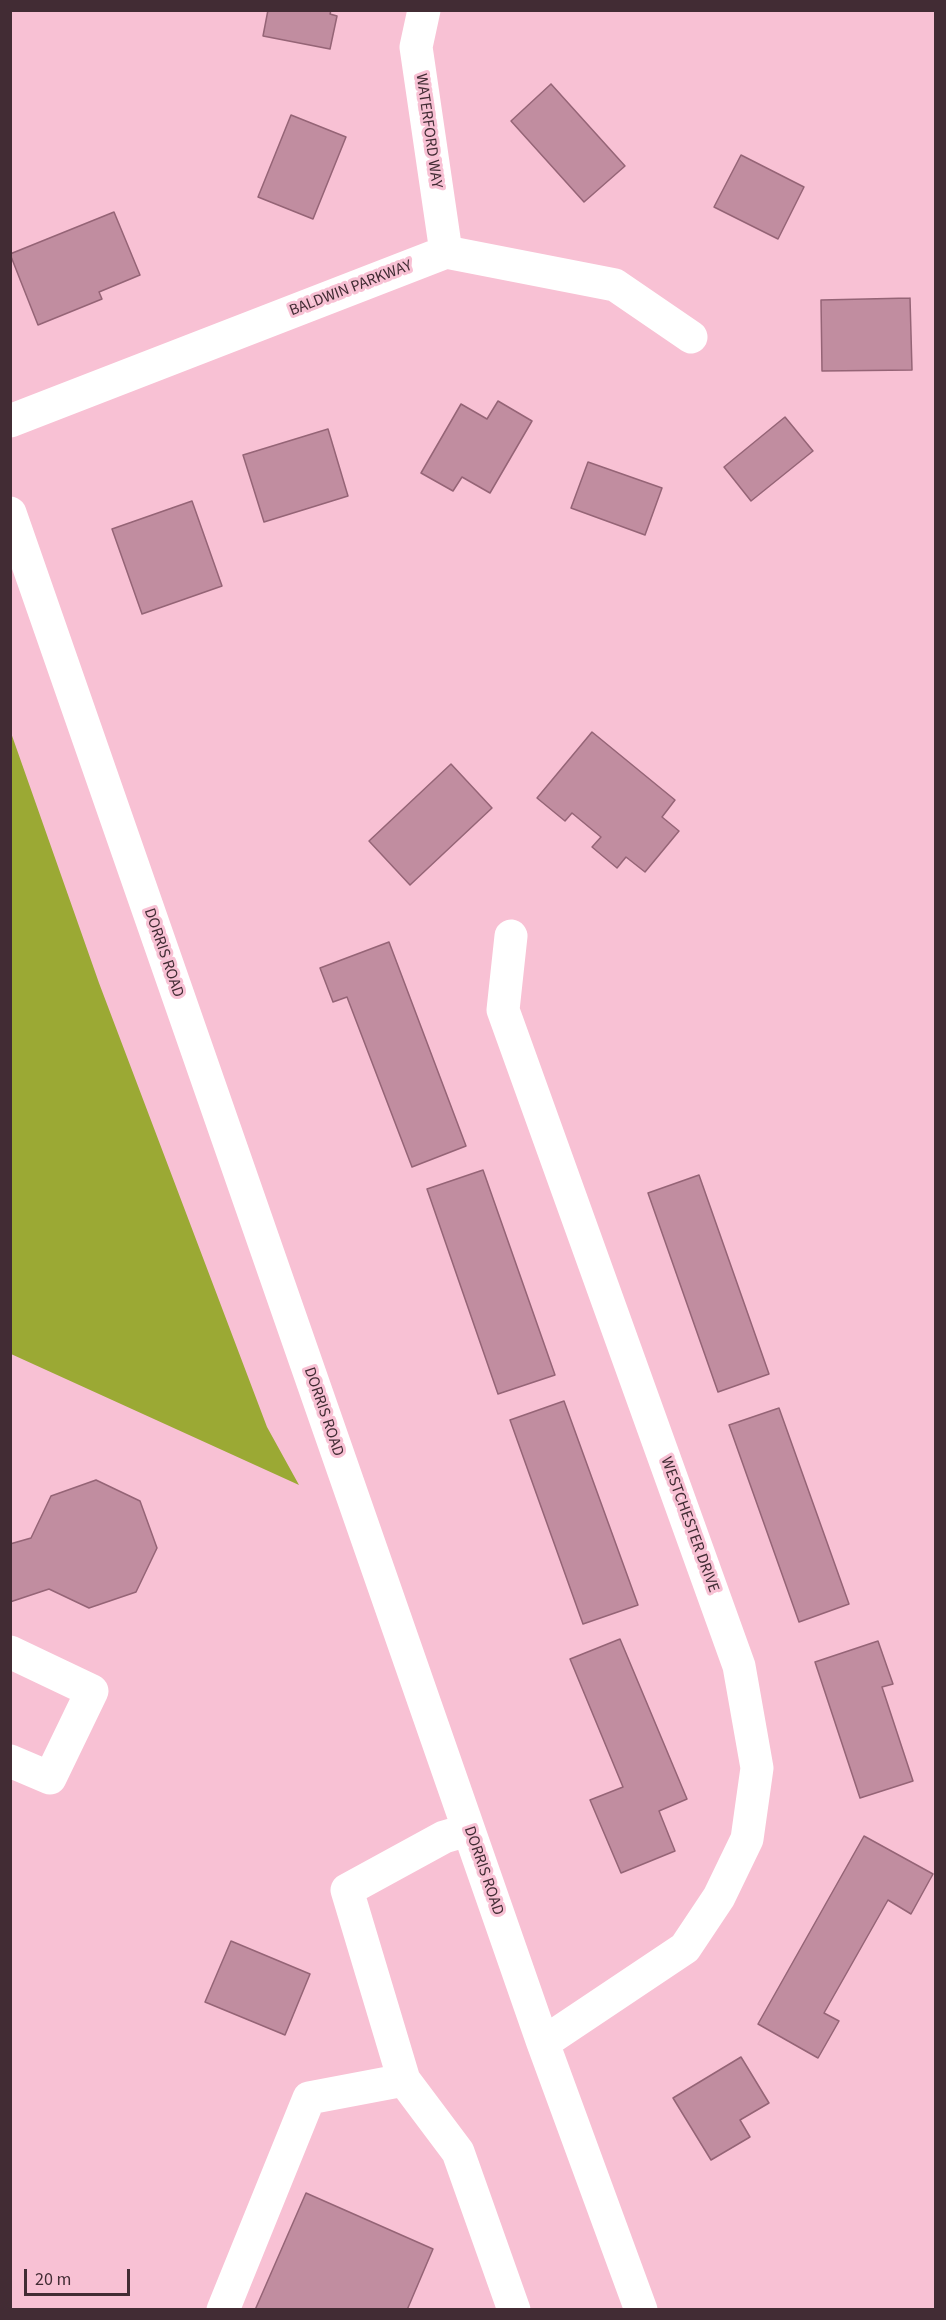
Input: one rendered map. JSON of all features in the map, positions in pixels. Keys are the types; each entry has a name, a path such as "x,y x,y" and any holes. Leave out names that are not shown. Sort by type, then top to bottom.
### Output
{"street":[{"name":"WATERFORD WAY","path":"423,10 416,47 446,252"},
{"path":"446,252 615,285 691,337"},
{"name":"BALDWIN PARKWAY","path":"10,421 446,252"},
{"name":"DORRIS ROAD","path":"10,513 468,1830 641,2310"},
{"name":"WESTCHESTER DRIVE","path":"511,936 503,1010 739,1666 757,1768 747,1839 718,1897 684,1948 543,2043"},
{"path":"10,1652 92,1690 50,1778 10,1761"},
{"path":"468,1830 444,1837 347,1890 404,2080 458,2151 514,2310"},
{"path":"223,2310 309,2098 404,2080"}],"green space":[{"path":"10,730 99,983 267,1427 299,1485 11,1354"}],"building":[{"path":"268,10 331,10 330,14 337,16 330,49 263,36"},
{"path":"551,84 625,166 584,202 511,121"},
{"path":"291,115 346,137 313,219 258,197"},
{"path":"741,155 804,187 778,239 714,207"},
{"path":"114,212 140,275 99,292 102,299 38,325 10,254"},
{"path":"910,298 912,370 822,371 821,300"},
{"path":"498,401 532,421 490,493 462,477 453,491 421,473 461,404 487,419"},
{"path":"785,417 813,451 751,501 724,467"},
{"path":"328,429 348,496 264,522 243,455"},
{"path":"588,462 662,488 645,535 571,508"},
{"path":"192,501 222,586 142,614 112,529"},
{"path":"592,732 675,800 662,817 679,831 645,872 626,857 617,868 592,847 601,837 572,813 565,821 537,798"},
{"path":"451,764 492,808 410,885 369,841"},
{"path":"389,942 466,1146 412,1167 347,997 333,1002 320,968"},
{"path":"483,1170 555,1375 498,1394 427,1189"},
{"path":"699,1175 769,1374 718,1392 648,1193"},
{"path":"564,1401 638,1605 583,1624 510,1420"},
{"path":"779,1408 849,1604 799,1622 729,1425"},
{"path":"96,1480 140,1501 157,1548 136,1592 89,1608 49,1589 10,1602 10,1544 31,1538 51,1496"},
{"path":"620,1639 687,1799 659,1811 675,1851 621,1873 590,1800 623,1787 570,1659"},
{"path":"878,1641 893,1684 882,1687 913,1781 860,1798 815,1662"},
{"path":"864,1836 933,1874 911,1914 888,1900 824,2013 839,2021 818,2058 758,2024"},
{"path":"231,1941 310,1974 285,2035 205,2002"},
{"path":"741,2057 769,2103 740,2120 750,2137 711,2160 673,2098"},
{"path":"306,2193 433,2249 407,2310 255,2310"}]}
